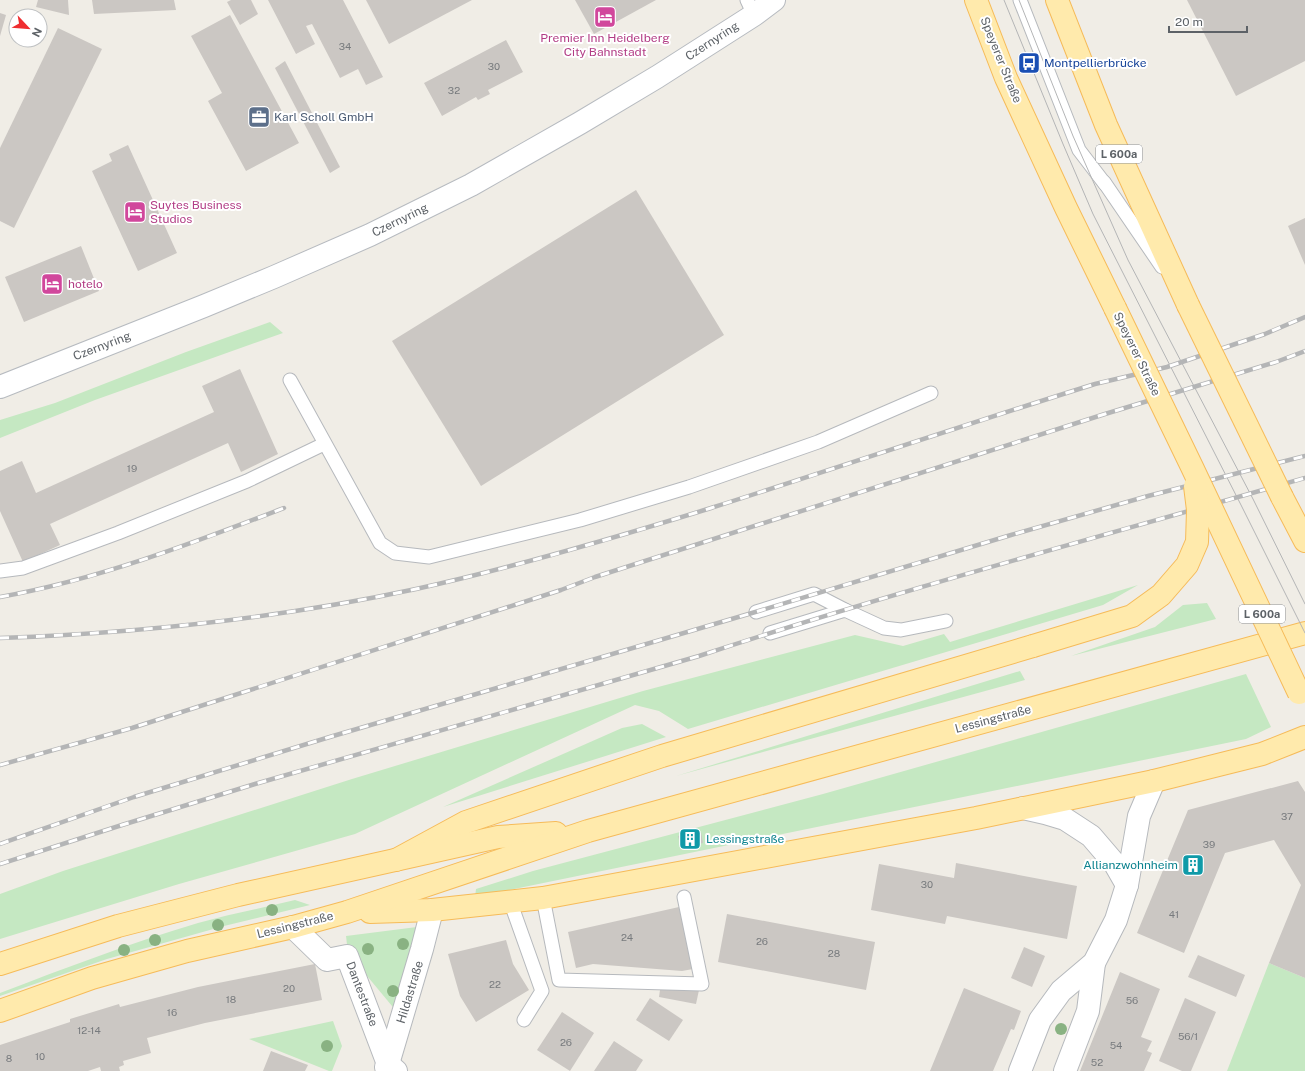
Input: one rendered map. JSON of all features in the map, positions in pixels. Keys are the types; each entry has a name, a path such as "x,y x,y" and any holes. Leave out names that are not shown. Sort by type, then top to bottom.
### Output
{"main road":[{"name":"Speyerer Straße","path":"976,0 1006,78 1066,208 1192,467 1302,699"},
{"name":"L 600a","path":"1057,0 1106,125 1188,305 1305,541"},
{"path":"396,860 466,822 662,756 1132,616 1161,595 1181,574 1192,555 1197,542 1198,510 1192,467"},
{"path":"1282,497 1305,511"},
{"name":"Lessingstraße","path":"0,1011 107,974 186,951 347,912 588,831 1305,634"},
{"path":"347,912 432,910 542,898 1023,808 1154,781 1262,754 1305,737"},
{"name":"Lessingstraße","path":"0,964 118,926 238,895 498,837 588,831"}],"street":[{"name":"Czernyring","path":"0,387 211,303 370,235 471,185 580,124 657,77 751,7 774,0"},
{"path":"1065,1071 1088,1011 1094,963 1116,920 1127,885 1139,816 1154,781"},
{"path":"1023,808 1045,812 1065,819 1091,836 1115,864 1127,885"},
{"name":"Hildastraße","path":"389,1068 432,910"},
{"name":"Dantestraße","path":"293,926 327,960 347,956 389,1068"},
{"path":"1020,1071 1040,1020 1061,991 1094,963"}],"lane":[{"path":"1020,0 1079,150 1105,183 1188,305"},
{"path":"290,380 380,543 395,553 429,557 580,520 689,487 818,442 931,393"},
{"path":"0,570 23,568 118,533 247,481 324,444"},
{"path":"756,612 814,594 884,628 900,630 946,621"},
{"path":"770,633 845,610"},
{"path":"542,898 559,980 702,984 684,897"},
{"path":"510,901 542,990 524,1020"}],"green space":[{"path":"270,322 283,333 95,400 0,438 0,420 55,403 186,352"},
{"path":"1138,585 1103,605 688,729 659,711 635,705 355,834 179,884 0,939 0,894 63,871 352,779 643,691 855,635 903,646 944,634 950,642"},
{"path":"1207,603 1216,619 1071,656 1155,627 1183,605"},
{"path":"1020,671 1025,680 676,776"},
{"path":"1246,674 1271,727 1246,739 475,897 476,889 533,871 823,794"},
{"path":"642,724 666,737 443,807 622,728"},
{"path":"295,900 310,905 224,926 107,959 0,996 0,993 123,947 198,923"},
{"path":"417,927 397,1012 348,953 346,936"},
{"path":"1269,963 1305,978 1305,1071 1227,1071"},
{"path":"333,1021 342,1046 332,1071 249,1039"}],"building":[{"path":"38,0 68,0 69,15 48,10 48,8 36,7"},
{"path":"92,0 174,0 176,10 94,14"},
{"path":"231,0 251,0 258,14 240,25 227,2"},
{"path":"268,0 343,0 383,77 366,85 358,69 340,78 312,24 306,26 315,44 296,54"},
{"path":"366,0 472,0 389,44"},
{"name":"Premier Inn Heidelberg City Bahnstadt","path":"575,0 656,0 594,34"},
{"path":"1187,0 1305,0 1305,61 1236,96"},
{"path":"0,13 6,15 0,36"},
{"path":"230,15 299,143 246,171 208,101 222,93 191,36"},
{"path":"58,28 102,49 14,228 0,221 0,148"},
{"path":"506,40 523,72 488,90 490,94 478,100 476,97 442,116 424,83"},
{"path":"285,61 340,167 330,173 275,68"},
{"name":"Suytes Business Studios","path":"128,145 177,253 138,271 92,171 112,161 109,154"},
{"path":"636,190 724,335 481,486 392,341"},
{"path":"1305,218 1305,265 1288,226"},
{"name":"hotelo","path":"81,246 99,291 24,322 5,277"},
{"path":"240,369 278,454 241,472 228,443 50,524 60,545 23,562 0,511 0,471 22,461 36,493 214,412 202,386"},
{"name":"Allianzwohnheim","path":"1298,781 1305,792 1305,978 1269,963 1301,885 1274,840 1225,853 1184,953 1137,933 1188,810"},
{"name":"Lessingstraße","path":"701,832 703,843 681,847 678,836"},
{"path":"956,863 1077,886 1067,939 947,916 945,924 871,910 879,864 954,878"},
{"path":"679,907 693,969 682,971 593,964 576,968 568,932"},
{"path":"727,914 875,942 866,990 718,962"},
{"path":"506,940 513,964 529,990 476,1022 460,996 448,954"},
{"path":"1024,947 1045,956 1032,987 1011,978"},
{"path":"1198,955 1245,975 1236,997 1188,977"},
{"path":"315,964 322,1000 205,1023 147,1038 151,1053 123,1061 124,1065 119,1067 120,1071 101,1071 100,1067 88,1071 0,1071 0,1045 70,1022 70,1019 119,1004 120,1007 198,987"},
{"path":"1120,972 1160,989 1141,1037 1152,1041 1147,1051 1152,1053 1144,1071 1080,1071"},
{"path":"661,983 699,990 696,1004 659,997"},
{"path":"964,988 1021,1011 1014,1030 1011,1029 993,1071 930,1071"},
{"path":"650,998 683,1020 669,1041 636,1020"},
{"path":"1185,998 1216,1012 1191,1071 1182,1071 1159,1061"},
{"path":"562,1012 594,1033 570,1071 537,1050"},
{"path":"614,1041 643,1060 636,1071 594,1071"},
{"path":"271,1051 308,1065 305,1071 263,1071"}],"tram line":[{"path":"1004,0 1093,214 1305,633"},
{"path":"1019,0 1073,136 1128,260 1253,499 1305,604"}],"railway":[{"path":"0,638 52,636 157,628 262,616 416,589 528,562 711,508 1095,384 1167,367 1265,334 1305,317"},
{"path":"0,765 132,728 561,590 595,577 1105,414 1276,362 1305,351"},
{"path":"0,844 134,797 333,736 1011,535 1148,496 1305,456"},
{"path":"0,864 255,784 699,656 850,608 1305,478"},
{"path":"0,597 36,590 108,571 180,547 284,508"}],"place":[{"name":"Premier Inn Heidelberg City Bahnstadt","path":"605,17"},
{"name":"Montpellierbrücke","path":"1029,63"},
{"name":"Karl Scholl GmbH","path":"259,117"},
{"name":"Suytes Business Studios","path":"135,212"},
{"name":"hotelo","path":"52,284"},
{"name":"Lessingstraße","path":"690,839"},
{"name":"Allianzwohnheim","path":"1193,865"}]}
